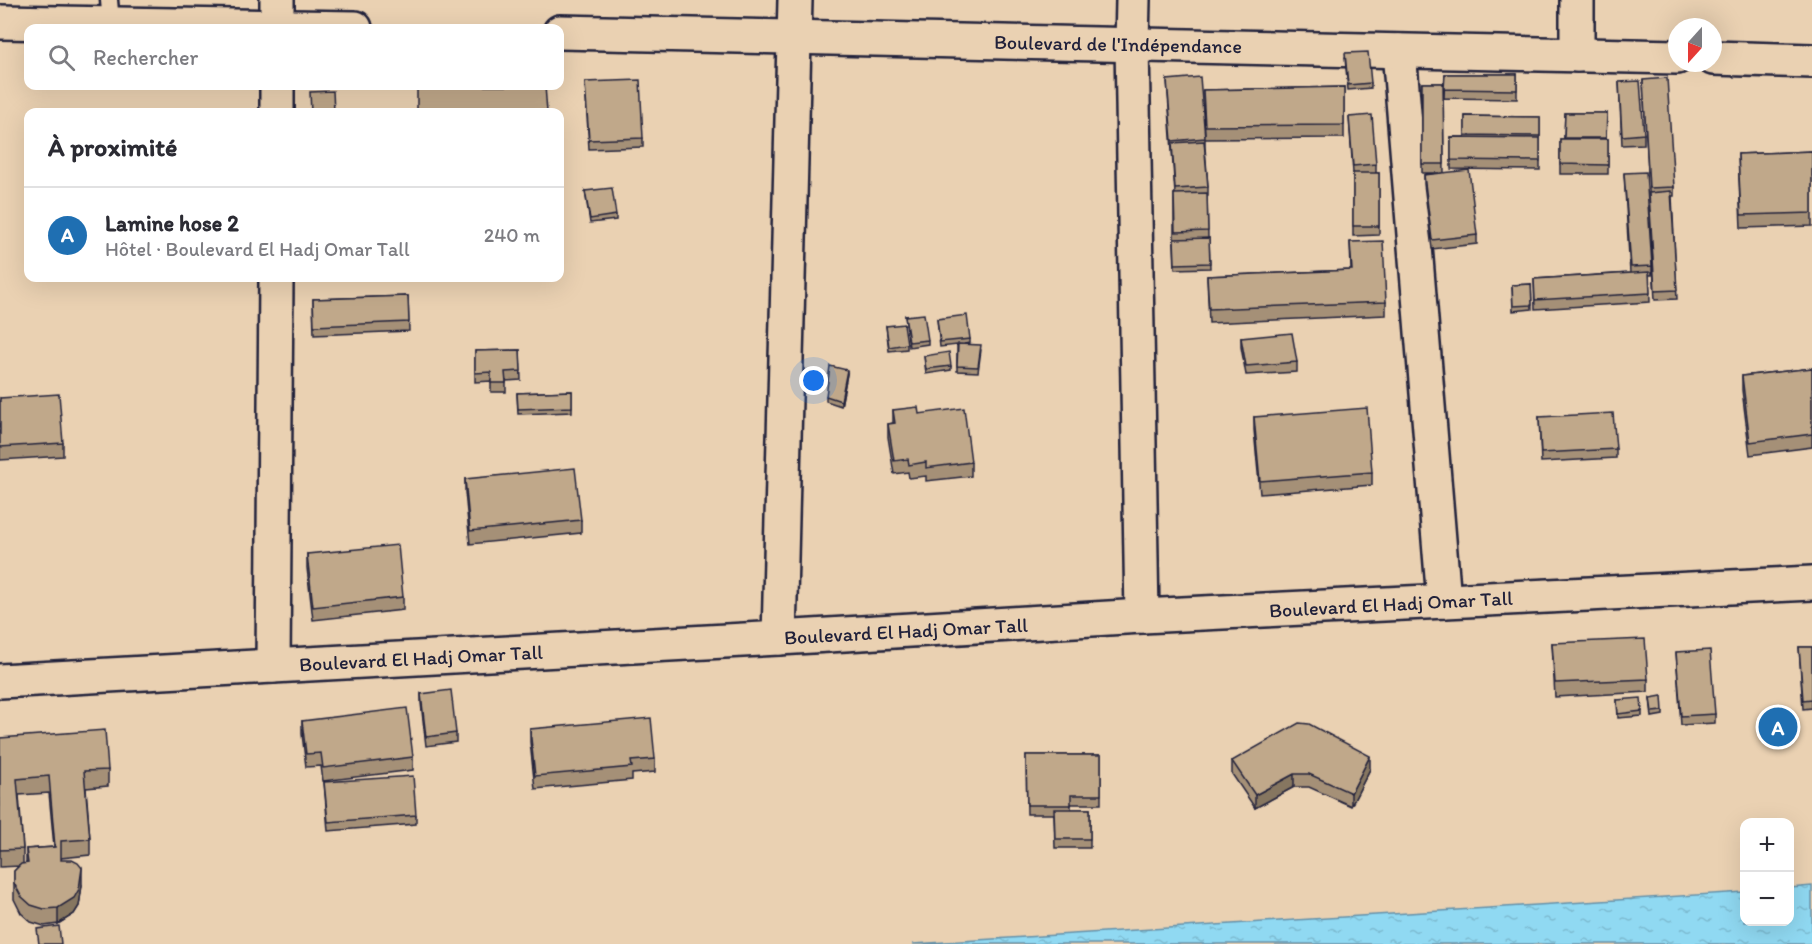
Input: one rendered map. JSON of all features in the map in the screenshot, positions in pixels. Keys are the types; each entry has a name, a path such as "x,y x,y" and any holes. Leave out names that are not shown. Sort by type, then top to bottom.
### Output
{"main road":[{"path":"778,638 795,0"},
{"path":"1133,0 1142,616"},
{"path":"1577,0 1577,55"},
{"path":"0,22 110,12 277,18 323,24"},
{"name":"Boulevard de l'Indépendance","path":"564,32 1668,57"},
{"path":"1399,51 1444,601"},
{"path":"1722,58 1812,61"},
{"path":"277,90 277,108"},
{"path":"273,666 276,282"},
{"name":"Boulevard El Hadj Omar Tall","path":"0,681 1142,616 1812,583"}],"water":[{"path":"1812,886 1812,944 913,944 1740,892 1740,926 1794,926 1794,888"}],"building":[{"path":"1368,52 1371,83 1348,85 1345,53"},
{"path":"1445,74 1517,74 1517,90 1444,89"},
{"path":"1200,77 1205,138 1172,141 1167,80"},
{"path":"1667,78 1674,187 1649,188 1643,80"},
{"path":"640,80 643,138 589,140 585,82"},
{"path":"1640,81 1644,134 1622,136 1619,82"},
{"path":"1422,83 1443,83 1444,164 1422,164"},
{"path":"1344,87 1344,125 1205,126 1203,90"},
{"path":"417,90 545,90 547,108 417,108"},
{"path":"333,91 334,108 311,108 310,92"},
{"path":"1565,113 1607,113 1606,138 1564,138"},
{"path":"1372,115 1376,164 1353,166 1349,117"},
{"path":"1465,116 1540,117 1540,136 1465,135"},
{"path":"1451,137 1540,138 1540,161 1451,160"},
{"path":"1560,139 1608,139 1608,165 1560,164"},
{"path":"1204,141 1208,187 1175,189 1172,143"},
{"path":"1812,151 1812,213 1741,215 1738,154"},
{"path":"1469,170 1477,235 1432,240 1424,175"},
{"path":"1646,172 1652,266 1631,267 1624,173"},
{"path":"1353,173 1379,173 1379,226 1353,226"},
{"path":"612,188 616,215 590,219 585,191"},
{"path":"1671,191 1677,290 1655,291 1649,193"},
{"path":"1207,193 1208,231 1175,232 1174,194"},
{"path":"1209,238 1210,263 1175,264 1174,239"},
{"path":"1383,241 1386,302 1209,309 1207,276 1352,270 1350,242"},
{"path":"1649,272 1650,293 1535,300 1534,279"},
{"path":"1531,284 1532,305 1513,306 1512,285"},
{"path":"408,296 409,322 314,326 313,299"},
{"path":"924,314 928,340 909,342 905,316"},
{"path":"967,315 970,339 940,342 937,319"},
{"path":"904,324 907,344 889,347 886,326"},
{"path":"1292,333 1297,362 1246,366 1241,338"},
{"path":"958,344 981,345 978,367 957,366"},
{"path":"520,350 521,371 505,372 506,383 491,383 491,372 475,373 475,351"},
{"path":"949,352 951,366 926,369 924,356"},
{"path":"830,366 847,370 841,401 826,396"},
{"path":"1812,368 1812,434 1750,442 1742,376"},
{"path":"572,391 572,407 518,409 517,393"},
{"path":"59,394 63,443 0,447 0,398"},
{"path":"918,407 919,414 964,408 971,462 926,468 926,462 909,465 908,459 894,461 888,424 895,423 893,410"},
{"path":"1367,408 1372,472 1260,481 1254,417"},
{"path":"1613,413 1616,449 1541,453 1539,417"},
{"path":"575,468 581,520 470,531 465,479"},
{"path":"398,545 403,597 313,607 307,554"},
{"path":"1645,639 1648,679 1555,683 1552,643"},
{"path":"1799,647 1812,647 1812,699 1803,700"},
{"path":"1710,650 1715,714 1681,716 1676,652"},
{"path":"451,690 456,733 426,737 421,694"},
{"path":"1662,696 1663,711 1652,712 1650,698"},
{"path":"1641,698 1642,711 1618,714 1617,700"},
{"path":"407,708 413,757 323,768 321,753 306,754 302,721"},
{"path":"651,718 655,759 631,761 632,767 535,776 530,729"},
{"path":"1299,723 1309,724 1370,756 1351,793 1309,774 1294,774 1255,795 1232,761"},
{"path":"105,730 108,770 84,771 90,839 61,841 61,860 72,860 82,868 79,889 74,898 58,908 44,909 31,905 21,896 14,883 14,871 21,864 28,863 26,849 55,847 49,776 17,779 23,849 0,850 0,738"},
{"path":"1026,755 1101,755 1101,795 1071,795 1071,805 1027,805"},
{"path":"413,776 416,815 328,822 324,782"},
{"path":"1054,809 1090,809 1090,839 1055,839"},
{"path":"59,926 61,944 39,944 37,929"}],"place":[{"name":"Lamine hose 2","path":"1778,727"}]}
